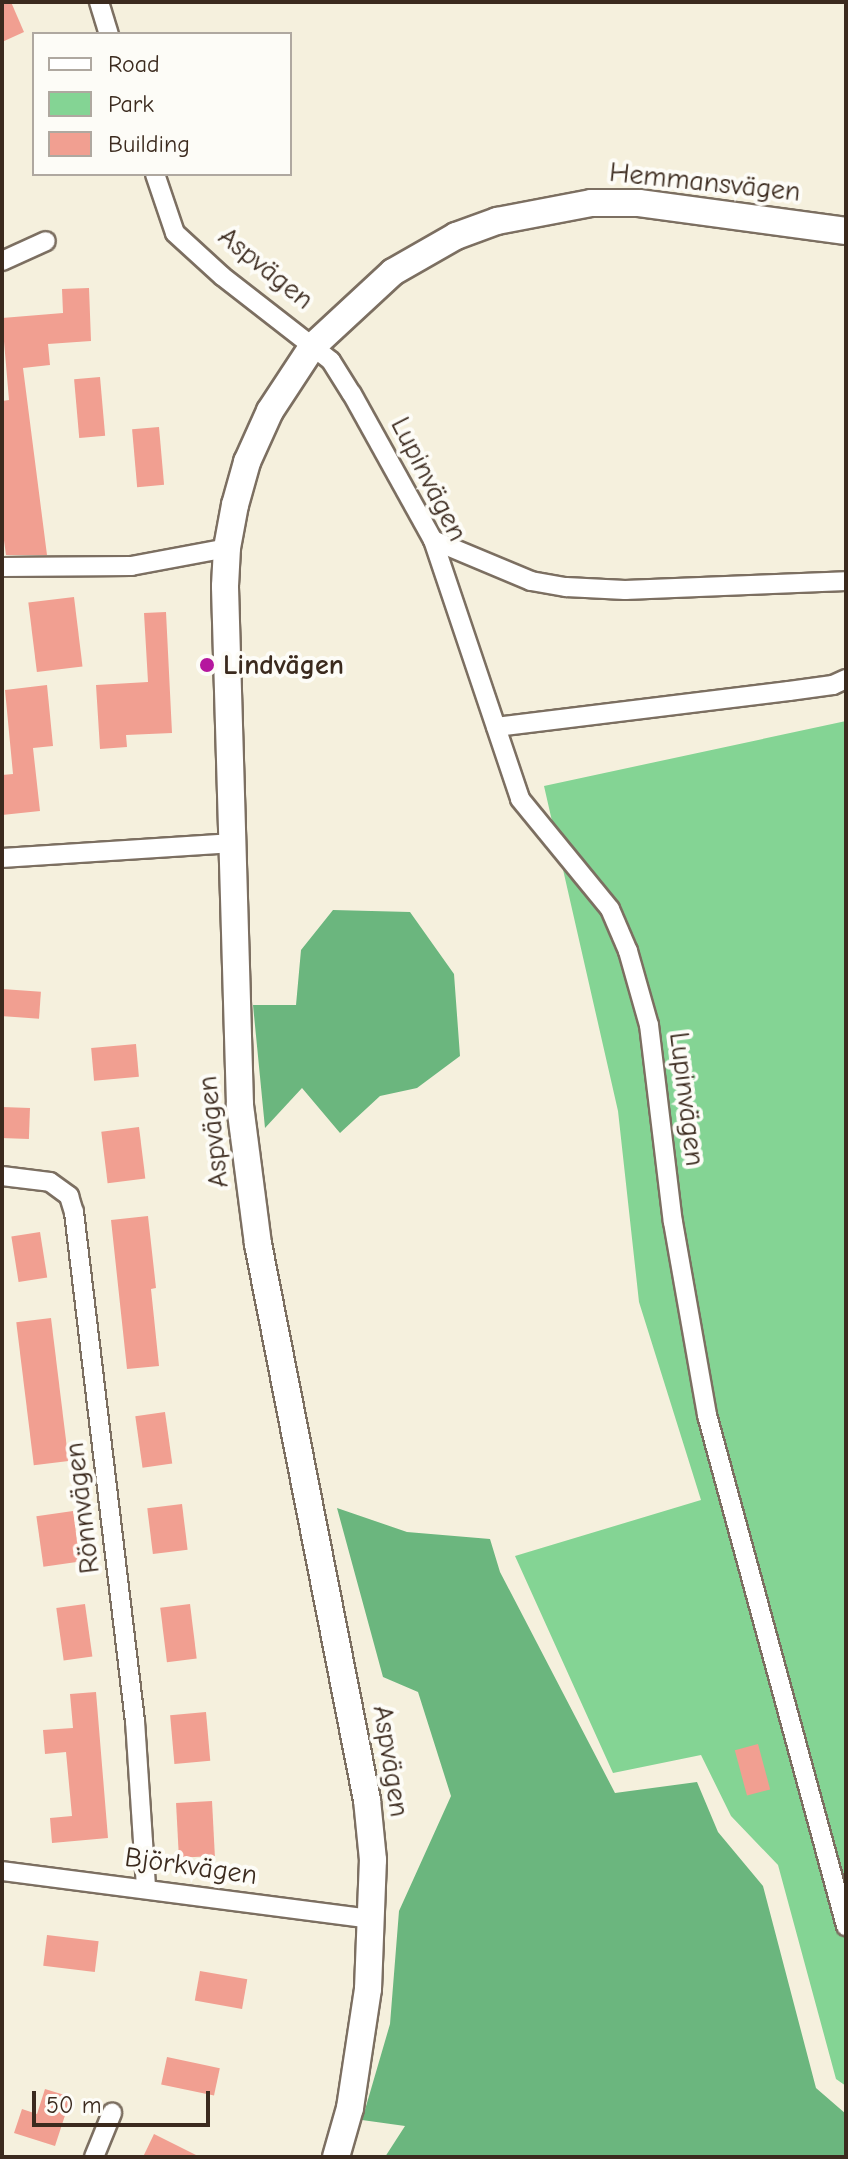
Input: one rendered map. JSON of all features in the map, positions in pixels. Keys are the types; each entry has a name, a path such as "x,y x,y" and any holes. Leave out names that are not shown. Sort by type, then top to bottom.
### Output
{"street":[{"path":"99,2 108,32"},
{"name":"Aspvägen","path":"156,176 175,233 312,347 270,411 247,462 227,548 234,979 245,1155 258,1244 367,1800 373,1860 373,1919 360,2056 336,2157"},
{"name":"Hemmansvägen","path":"312,347 357,302 423,253 497,221 544,210 591,203 639,203 846,231"},
{"path":"2,261 46,241"},
{"name":"Lupinvägen","path":"312,347 331,361 433,540 520,799 610,909 628,951 649,1025 673,1222 707,1415 846,1926"},
{"path":"433,540 531,581 566,587 625,590 846,581"},
{"path":"2,567 131,566 227,548"},
{"path":"496,727 833,685 846,679"},
{"path":"2,858 233,843"},
{"name":"Rönnvägen","path":"2,1176 50,1182 69,1196 74,1212 135,1721 146,1887"},
{"name":"Björkvägen","path":"2,1871 146,1887 373,1919"},
{"path":"94,2157 112,2113"}],"green space":[{"path":"846,721 846,2086 836,2079 778,1865 731,1816 701,1755 613,1773 515,1556 701,1500 639,1302 618,1111 544,786"},
{"path":"333,910 410,912 454,974 460,1056 417,1088 380,1096 340,1133 302,1088 265,1128 253,1005 296,1005 301,950"},
{"path":"337,1508 407,1532 490,1539 500,1572 615,1793 697,1782 718,1832 763,1886 816,2088 846,2114 846,2157 385,2157 405,2126 362,2120 390,2024 399,1911 451,1796 418,1692 383,1677"}],"building":[{"path":"2,2 11,2 24,32 2,42"},
{"path":"89,288 91,341 48,344 50,365 23,368 47,555 6,555 2,526 2,401 9,400 2,318 63,313 62,289"},
{"path":"100,377 105,436 79,438 74,379"},
{"path":"159,427 164,485 137,487 132,429"},
{"path":"74,597 83,666 37,672 28,603"},
{"path":"166,612 172,733 126,735 127,747 100,749 96,685 148,682 144,613"},
{"path":"47,685 53,746 33,748 40,811 2,815 2,775 13,774 5,690"},
{"path":"2,989 41,992 39,1019 2,1016"},
{"path":"136,1044 139,1077 94,1081 91,1048"},
{"path":"2,1107 30,1108 29,1139 2,1138"},
{"path":"139,1127 145,1179 108,1183 101,1132"},
{"path":"148,1216 156,1288 151,1289 159,1366 127,1369 111,1220"},
{"path":"40,1232 47,1277 19,1282 11,1237"},
{"path":"51,1318 69,1461 34,1465 16,1322"},
{"path":"165,1412 172,1463 143,1468 135,1416"},
{"path":"182,1504 188,1550 153,1554 147,1508"},
{"path":"73,1511 80,1562 43,1567 36,1516"},
{"path":"85,1604 92,1656 64,1661 56,1608"},
{"path":"190,1604 197,1659 167,1662 160,1608"},
{"path":"96,1692 108,1838 52,1843 50,1818 72,1816 66,1752 45,1754 43,1730 73,1728 70,1694"},
{"path":"206,1712 210,1761 174,1764 170,1715"},
{"path":"758,1744 770,1789 747,1796 735,1750"},
{"path":"212,1801 215,1856 179,1858 176,1803"},
{"path":"47,1935 99,1941 95,1972 43,1966"},
{"path":"200,1971 247,1979 242,2009 195,2001"},
{"path":"167,2057 220,2068 214,2096 161,2084"},
{"path":"45,2089 71,2097 55,2146 14,2133 22,2109 37,2114"},
{"path":"154,2134 200,2157 143,2157"}],"place":[{"name":"Lindvägen","path":"207,665"}]}
